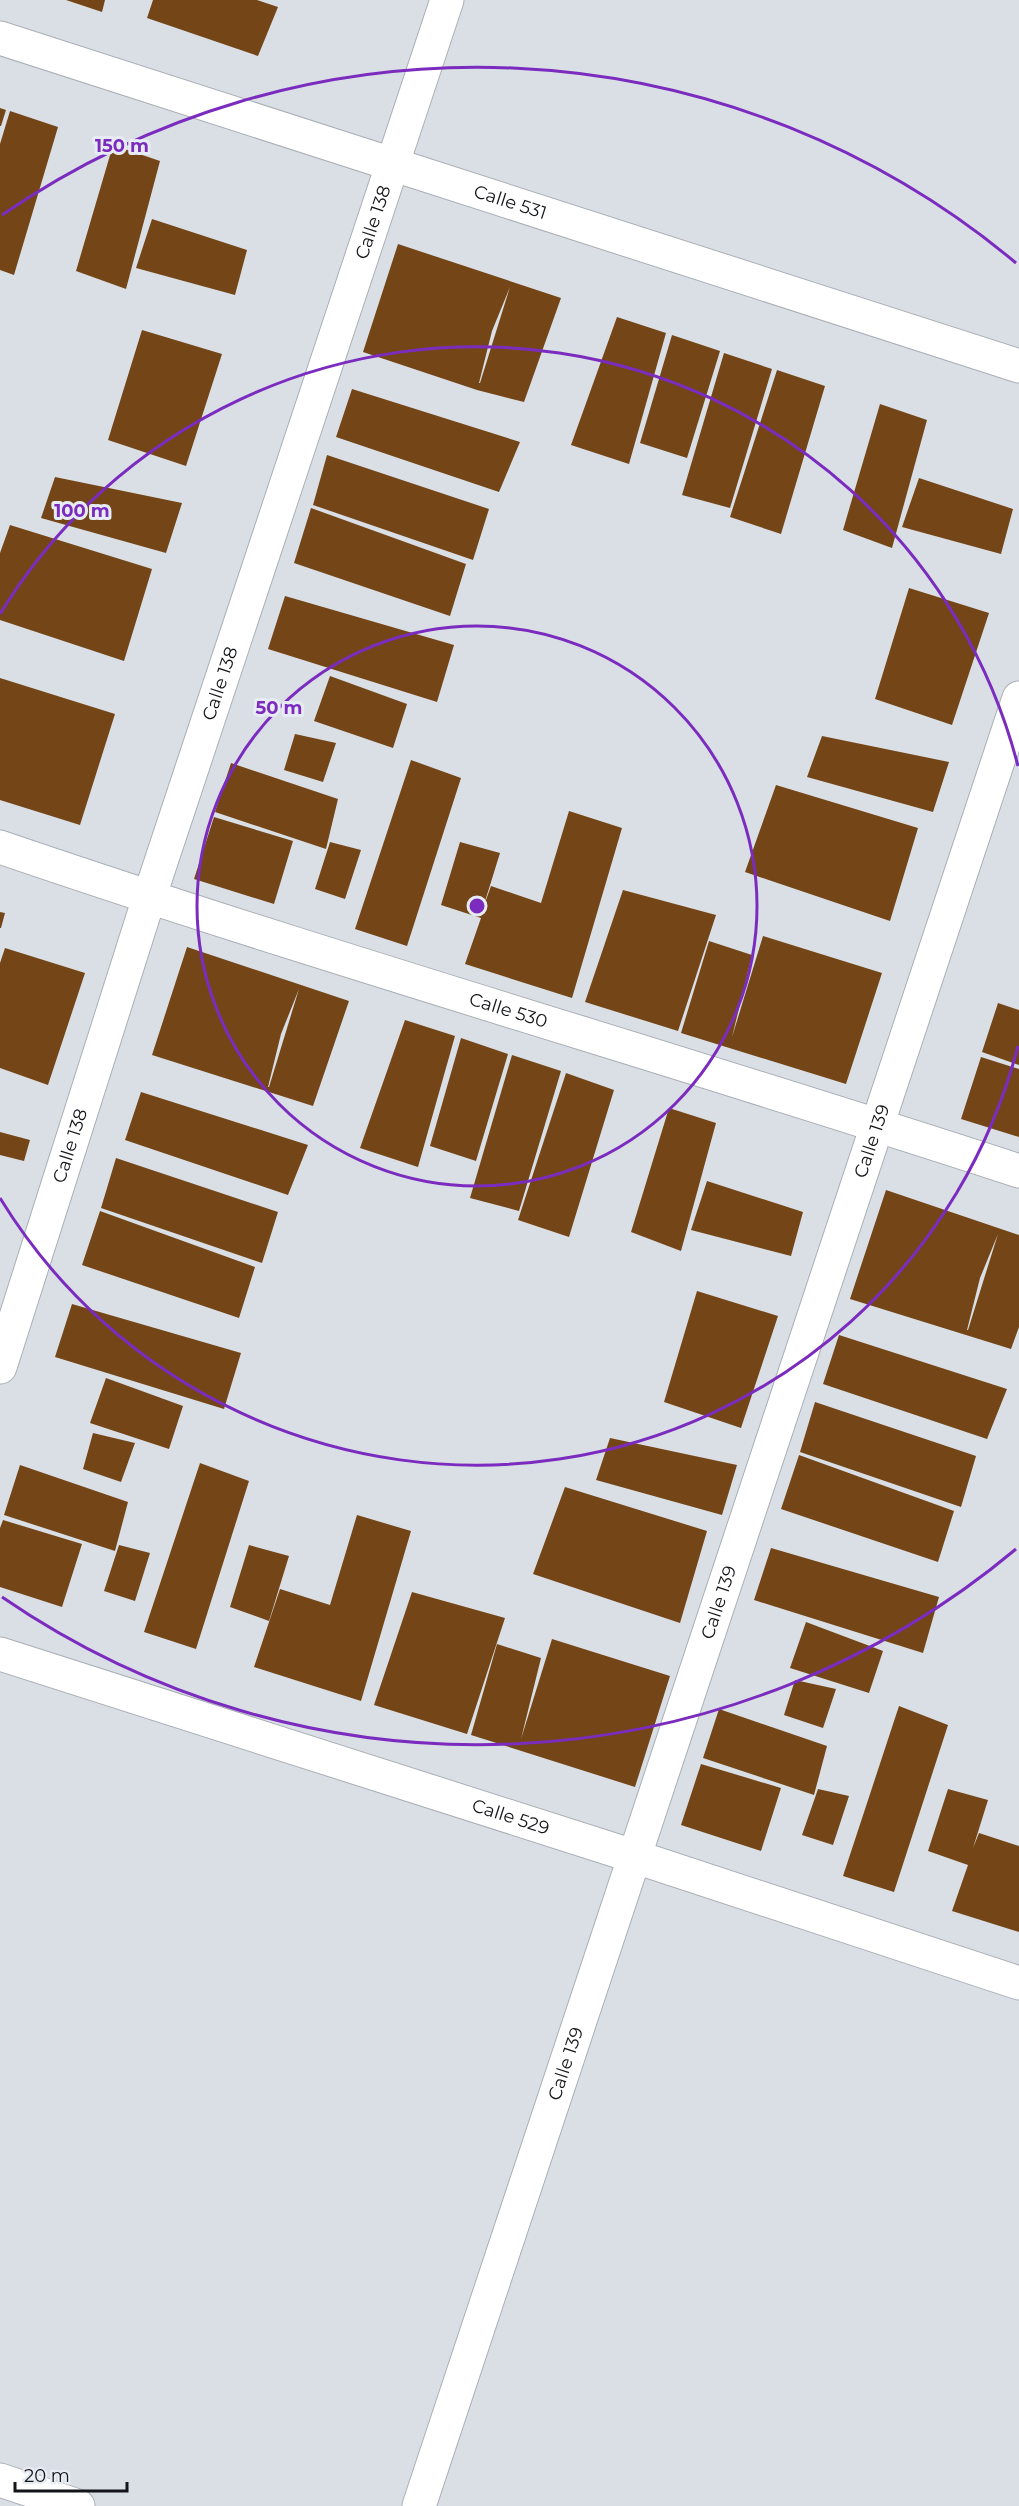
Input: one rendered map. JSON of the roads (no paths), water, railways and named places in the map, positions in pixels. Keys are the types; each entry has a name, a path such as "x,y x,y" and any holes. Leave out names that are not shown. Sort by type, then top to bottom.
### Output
{"street":[{"name":"Calle 138","path":"0,1367 149,898 447,0"},
{"name":"Calle 531","path":"0,38 1019,366"},
{"name":"Calle 139","path":"419,2506 1019,698"},
{"name":"Calle 530","path":"0,847 149,898 1019,1171"},
{"name":"Calle 529","path":"0,1654 636,1857 1019,1983"},
{"path":"0,2480 78,2506"}]}
